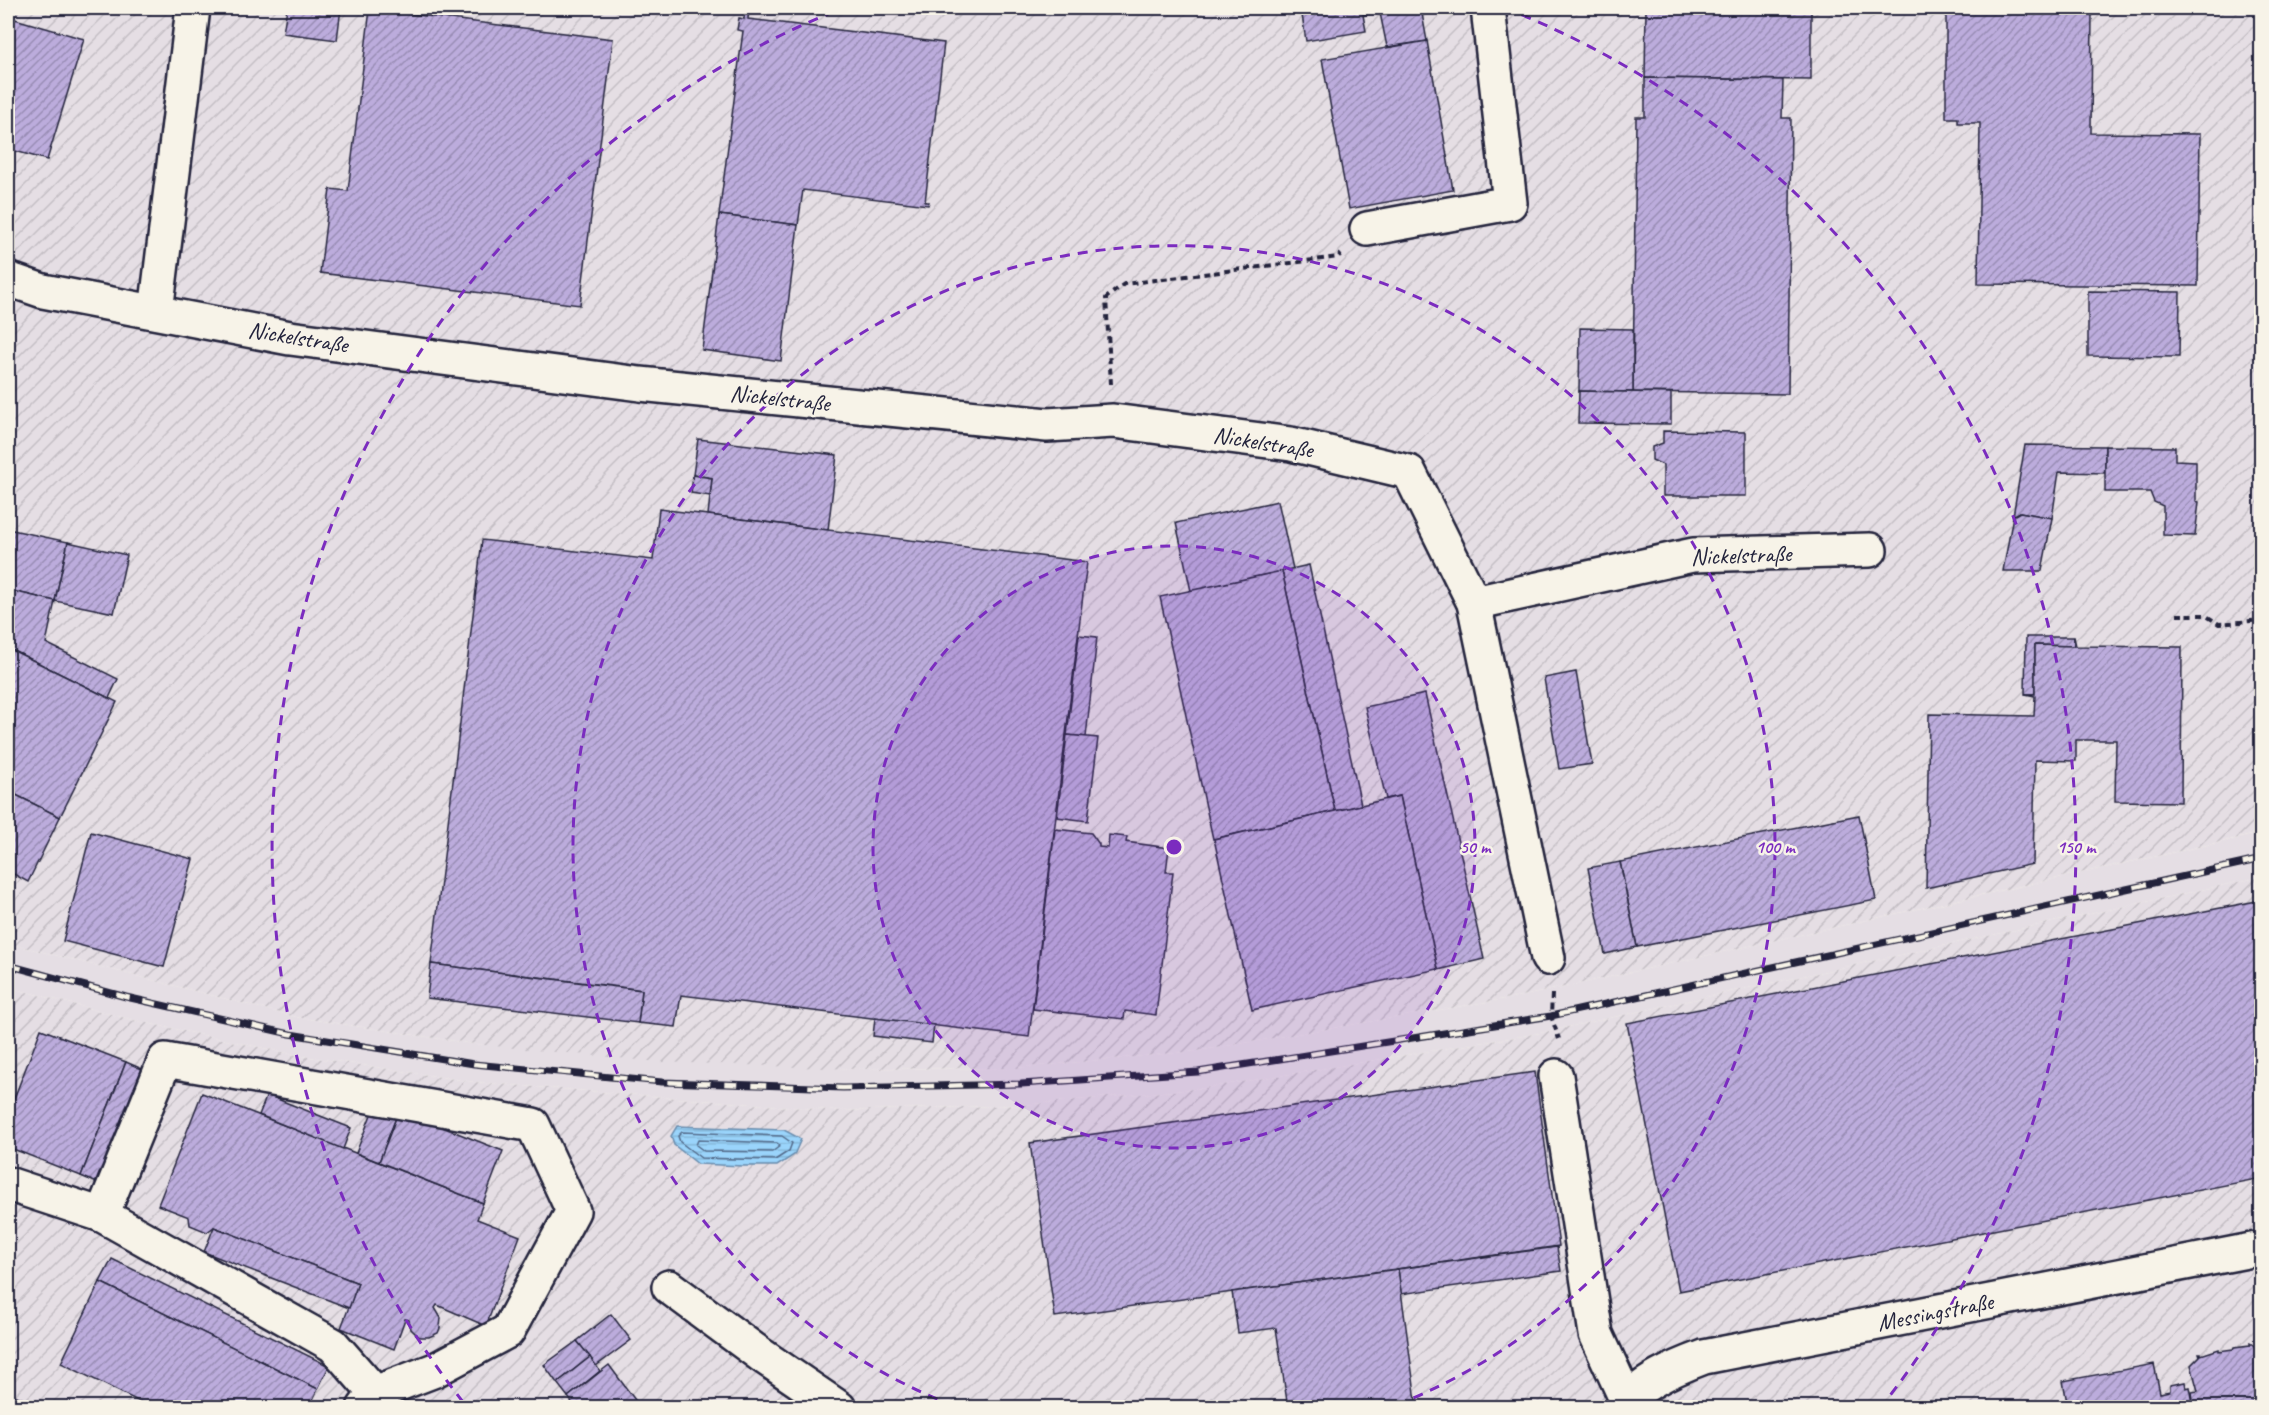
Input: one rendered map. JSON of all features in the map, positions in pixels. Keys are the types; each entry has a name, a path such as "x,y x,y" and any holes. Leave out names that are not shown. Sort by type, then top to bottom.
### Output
{"street":[{"path":"156,312 193,8"},
{"path":"1367,229 1510,203 1488,8"},
{"name":"Nickelstraße","path":"8,279 43,291 290,338 640,384 1047,425 1113,421 1291,444 1409,472 1474,603 1548,958"},
{"name":"Nickelstraße","path":"1474,603 1693,555 1870,550"},
{"path":"8,1184 102,1215 333,1345 370,1400 435,1370 508,1330 573,1211 533,1125 165,1060 102,1215"},
{"path":"1556,1076 1596,1334 1626,1404"},
{"name":"Messingstraße","path":"1626,1404 1663,1373 1704,1357 2262,1248"},
{"path":"669,1287 778,1367 839,1407"}],"path":[{"path":"1113,421 1106,298 1124,284 1338,257 1367,229"},
{"path":"2177,615 2205,615 2219,624 2262,620"},
{"path":"1548,958 1553,983 1551,1016 1563,1051 1556,1076"}],"shaded area":[{"path":"8,8 2261,8 2261,833 1528,995 1197,1051 1016,1068 854,1069 659,1062 474,1044 296,1017 8,943"},
{"path":"2262,833 2261,877 1540,1033 1205,1088 1023,1105 841,1111 474,1082 296,1055 133,1020 8,987 8,943 296,1017 474,1044 854,1069 1016,1068 1197,1051 1528,995"},
{"path":"2261,877 2261,1407 8,1407 8,987 133,1020 296,1055 474,1082 841,1111 1023,1105 1205,1088 1540,1033"}],"water":[{"path":"677,1126 784,1130 801,1139 794,1155 777,1166 698,1164 674,1145 671,1136"}],"building":[{"path":"287,8 341,8 337,40 283,33"},
{"path":"745,8 749,8 748,19 944,43 925,202 929,202 928,205 803,190 798,225 719,215 743,31 737,30 739,18 744,19"},
{"path":"1301,8 1408,8 1363,15 1366,31 1306,41"},
{"path":"1421,8 1427,41 1387,47 1380,13"},
{"path":"1646,8 1811,8 1811,80 1645,78"},
{"path":"1946,8 2092,8 2091,133 2200,134 2198,286 1978,284 1980,123 1958,123 1958,118 1946,118"},
{"path":"370,9 613,39 580,305 320,273 330,189 348,191"},
{"path":"8,17 84,39 47,160 8,149"},
{"path":"1427,41 1453,190 1349,209 1322,59"},
{"path":"1645,78 1783,80 1782,118 1791,118 1788,394 1633,392 1636,117 1645,117"},
{"path":"719,215 798,225 781,361 702,350"},
{"path":"2088,291 2180,292 2179,357 2088,356"},
{"path":"1580,328 1633,329 1633,392 1579,391"},
{"path":"1579,391 1671,393 1671,424 1578,423"},
{"path":"1663,431 1746,432 1746,496 1663,496 1663,465 1652,460 1652,447 1663,443"},
{"path":"698,439 837,455 828,530 708,515 712,478 693,475"},
{"path":"2025,445 2105,446 2105,473 2059,472 2052,518 2020,512 2013,516"},
{"path":"2105,446 2175,447 2175,460 2196,461 2196,501 2199,502 2195,536 2163,535 2163,506 2154,502 2150,492 2105,492"},
{"path":"693,475 712,478 710,496 691,493"},
{"path":"1278,501 1293,569 1191,591 1176,523"},
{"path":"659,509 1087,562 1029,1037 681,995 676,1027 638,1023 642,990 431,964 482,540 653,560"},
{"path":"2020,512 2052,518 2042,571 2003,571 2013,516"},
{"path":"8,529 68,542 55,601 8,590"},
{"path":"68,542 127,555 114,613 55,601"},
{"path":"1309,565 1361,805 1335,811 1282,571"},
{"path":"1282,571 1335,811 1213,839 1160,597"},
{"path":"8,590 55,601 46,643 118,679 109,698 8,648"},
{"path":"1079,635 1097,637 1086,737 1067,735"},
{"path":"2026,637 2074,637 2074,646 2035,645 2035,694 2025,694"},
{"path":"2074,637 2076,646 2182,647 2181,802 2115,801 2116,740 2076,740 2076,761 2035,760 2033,864 1926,888 1929,714 2034,716 2035,696 2025,694 2035,694 2035,645 2074,646"},
{"path":"8,648 117,702 60,817 8,791"},
{"path":"1576,672 1592,764 1559,769 1544,678"},
{"path":"1425,694 1484,959 1438,970 1400,796 1386,799 1365,707"},
{"path":"1067,735 1098,738 1088,821 1057,817"},
{"path":"8,791 60,817 28,882 8,871"},
{"path":"1400,796 1438,969 1252,1010 1214,839"},
{"path":"1859,815 1876,900 1637,947 1620,862"},
{"path":"1055,829 1091,833 1099,847 1108,848 1109,835 1127,837 1126,842 1169,848 1166,872 1173,872 1156,1015 1125,1011 1124,1019 1033,1009"},
{"path":"91,832 193,859 164,967 63,941"},
{"path":"1620,862 1637,947 1605,954 1588,868"},
{"path":"2262,900 2262,1178 1679,1291 1627,1023"},
{"path":"431,964 642,990 638,1023 427,998"},
{"path":"875,1018 934,1025 932,1043 873,1036"},
{"path":"41,1029 126,1062 81,1176 8,1147 8,1114"},
{"path":"126,1062 142,1069 97,1183 81,1176"},
{"path":"1535,1072 1559,1246 1055,1317 1030,1143"},
{"path":"202,1093 483,1203 477,1219 520,1236 486,1326 437,1305 435,1308 441,1318 438,1333 429,1337 419,1337 411,1329 409,1320 405,1319 394,1349 341,1328 358,1283 214,1227 207,1232 190,1225 189,1217 158,1205"},
{"path":"267,1095 351,1128 343,1149 259,1115"},
{"path":"376,1102 399,1110 379,1162 356,1153"},
{"path":"399,1110 503,1151 483,1203 379,1162"},
{"path":"214,1227 358,1283 349,1308 204,1252"},
{"path":"1557,1247 1561,1271 1401,1294 1398,1269"},
{"path":"112,1259 329,1366 318,1389 100,1282"},
{"path":"1398,1269 1417,1408 1288,1408 1276,1328 1238,1333 1232,1292"},
{"path":"100,1282 318,1389 309,1408 152,1408 61,1363"},
{"path":"611,1314 631,1340 596,1366 577,1341"},
{"path":"577,1341 590,1357 557,1383 544,1365"},
{"path":"2250,1343 2262,1351 2262,1408 2194,1408 2192,1392 2198,1391 2191,1365 2200,1356 2199,1353 2201,1355 2219,1349 2219,1351 2233,1349 2250,1345"},
{"path":"590,1357 600,1371 568,1397 557,1383"},
{"path":"2154,1364 2160,1393 2170,1391 2170,1385 2185,1382 2186,1388 2190,1387 2194,1408 2068,1408 2063,1381"},
{"path":"609,1365 641,1408 576,1408 568,1397"},
{"path":"8,1392 42,1408 8,1408"}],"railway":[{"path":"8,965 126,997 290,1034 474,1064 662,1082 843,1088 1021,1084 1198,1072 1551,1016 2262,859"}]}
